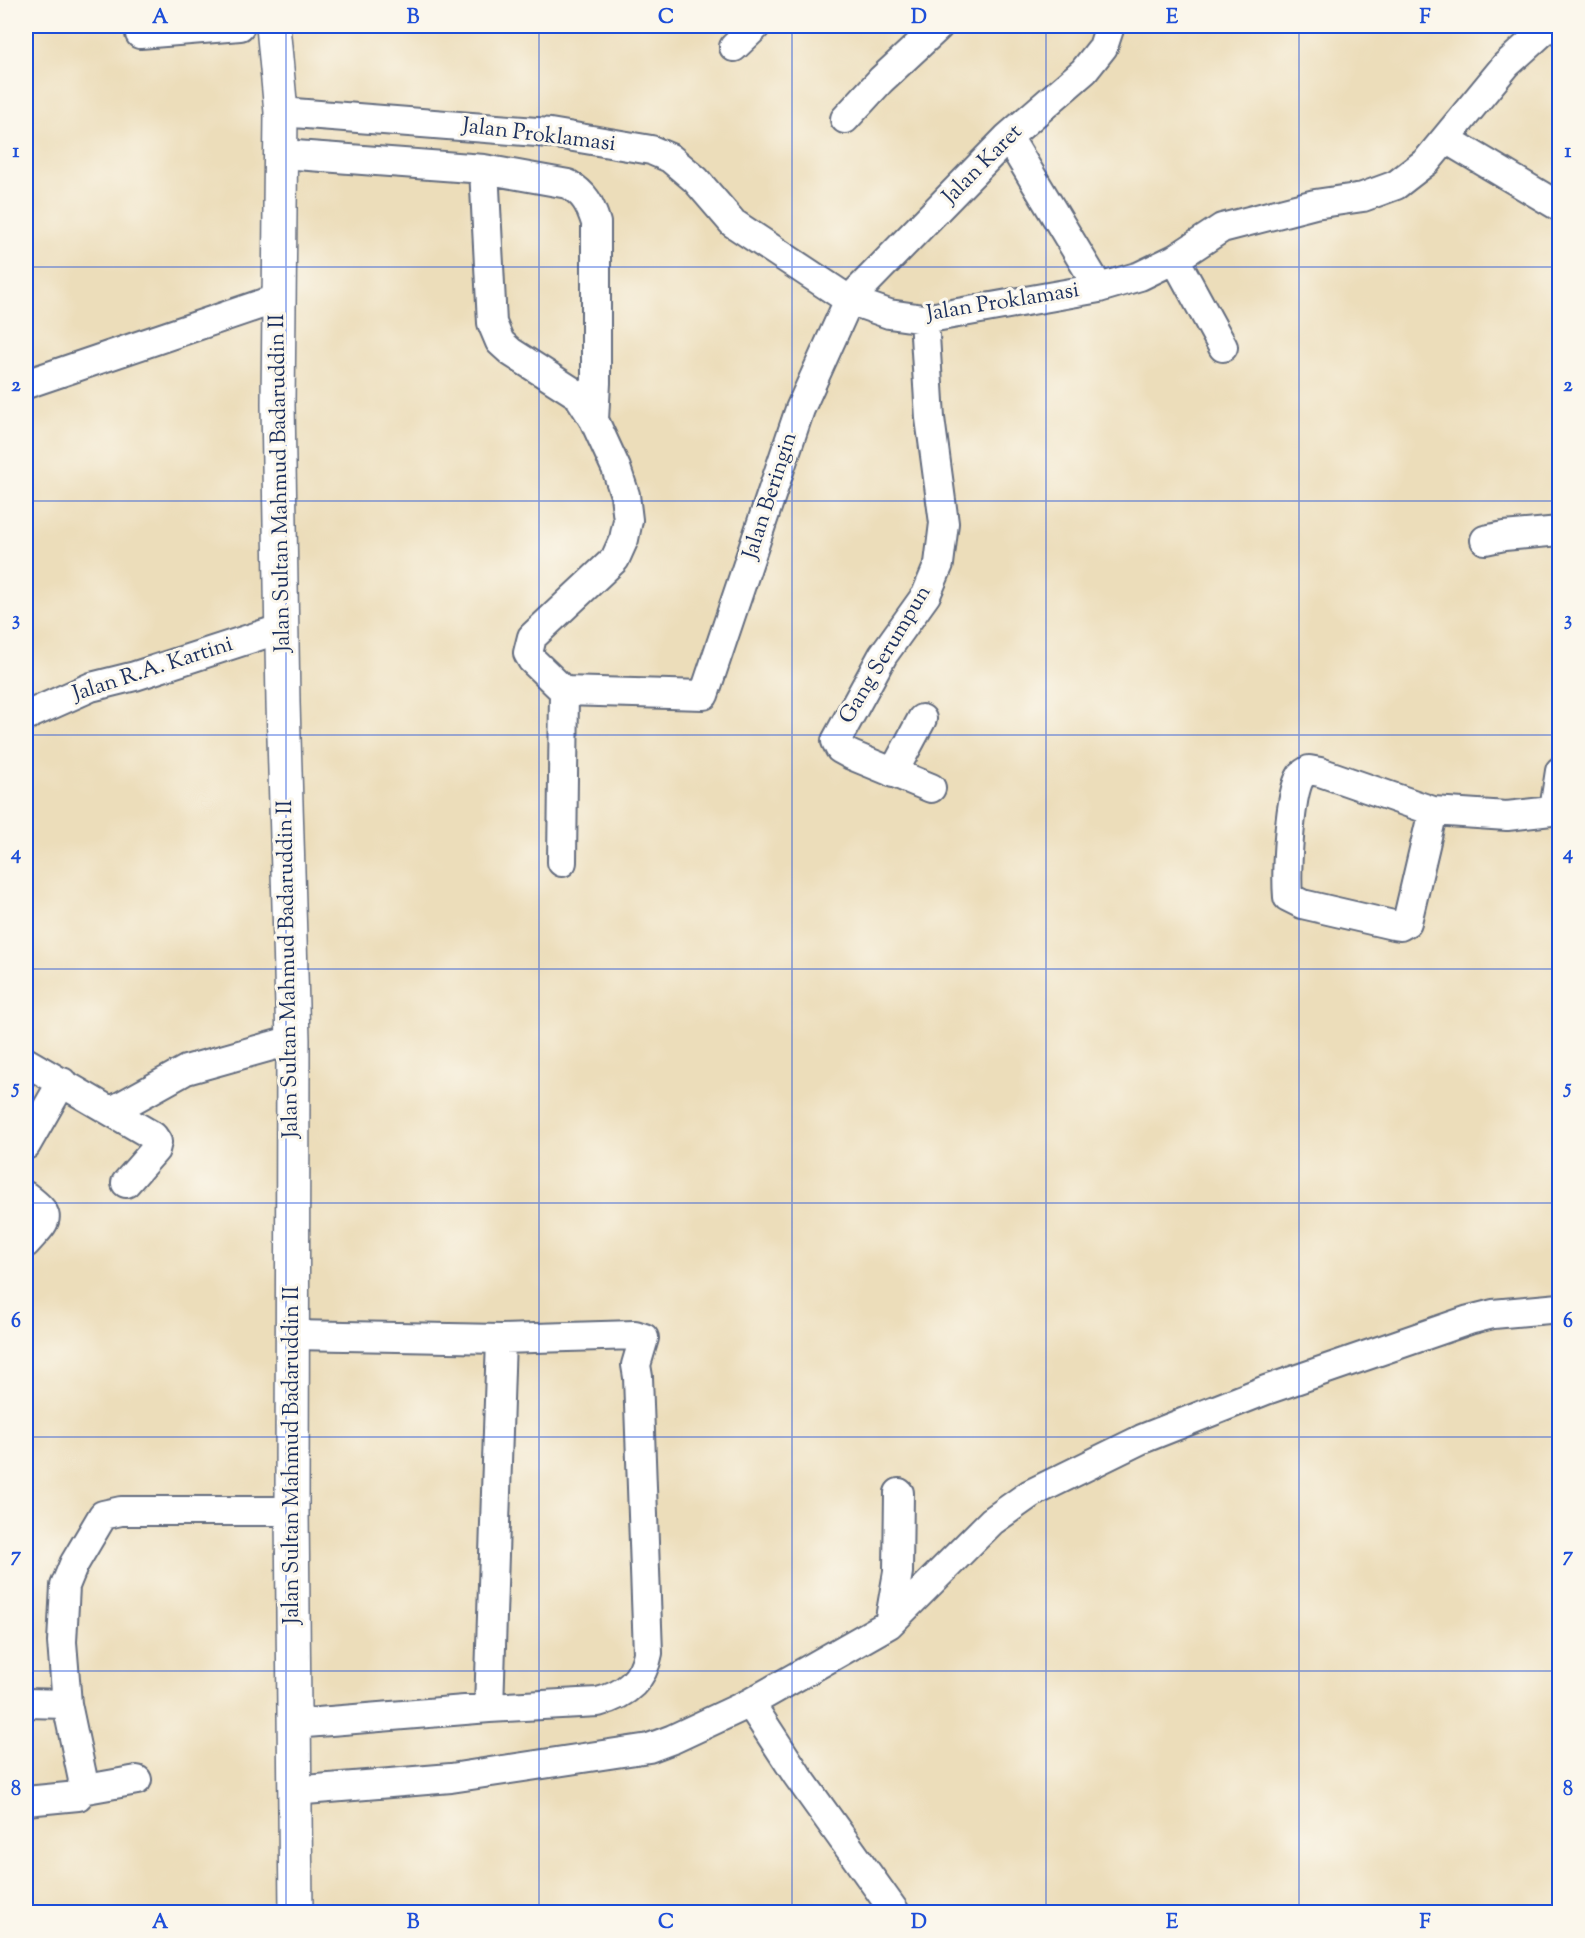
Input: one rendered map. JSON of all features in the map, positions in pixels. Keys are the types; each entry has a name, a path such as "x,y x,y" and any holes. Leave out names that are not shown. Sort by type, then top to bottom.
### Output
{"highway":[{"name":"Jalan Sultan Mahmud Badaruddin II","path":"273,26 281,112 282,154 279,416 283,703 293,1040 292,1511 296,1912"}],"street":[{"path":"140,34 240,26"},
{"path":"734,47 756,26"},
{"name":"Jalan Karet","path":"849,300 1008,137 1084,71 1102,47 1110,26"},
{"name":"Jalan Proklamasi","path":"281,112 550,133 651,150 670,158 696,180 733,223 849,300 889,314 924,319 1099,288 1140,276 1175,259 1222,228 1316,204 1363,197 1396,185 1427,161 1506,65 1550,26"},
{"path":"845,119 932,28"},
{"path":"1008,137 1099,288"},
{"path":"1446,139 1560,207"},
{"path":"282,154 484,169 568,184 580,191 589,202 596,223 594,420"},
{"path":"484,169 492,323 500,342 526,363 578,395 594,420 616,468 625,495 628,520 624,539 615,560 532,637 528,645 528,653 532,660 564,691 562,862"},
{"path":"1175,259 1223,347"},
{"path":"26,384 279,298"},
{"name":"Jalan Beringin","path":"564,691 704,695 800,409 849,300"},
{"name":"Gang Serumpun","path":"924,319 930,418 944,524 939,564 926,595 883,655 836,741 840,749 851,755 931,788"},
{"path":"1485,540 1560,531"},
{"name":"Jalan R.A. Kartini","path":"26,716 91,687 135,676 283,628"},
{"path":"893,773 922,720"},
{"path":"1433,811 1407,922 1400,926 1394,925 1302,904 1288,897 1286,879 1292,807 1301,776 1309,770 1433,811 1506,816 1557,810 1560,771"},
{"path":"112,1111 186,1070 293,1040"},
{"path":"26,1062 153,1136 157,1142 155,1150 126,1183"},
{"path":"26,1144 62,1082"},
{"path":"26,1196 43,1210 45,1216 42,1225 26,1243"},
{"path":"293,1791 452,1778 649,1748 750,1703 889,1624 992,1521 1010,1507 1030,1494 1142,1439 1266,1390 1469,1320 1493,1314 1560,1308"},
{"path":"293,1335 501,1339 635,1335 644,1338 636,1365 648,1653 639,1678 627,1690 614,1698 598,1702 489,1708 294,1724"},
{"path":"489,1708 501,1339"},
{"path":"889,1624 898,1572 899,1493"},
{"path":"26,1801 78,1796 81,1790 82,1780 67,1704 62,1642 65,1586 74,1564 103,1515 121,1511 292,1511"},
{"path":"750,1703 797,1774 895,1912"},
{"path":"26,1704 67,1704"},
{"path":"81,1790 137,1780"}]}
